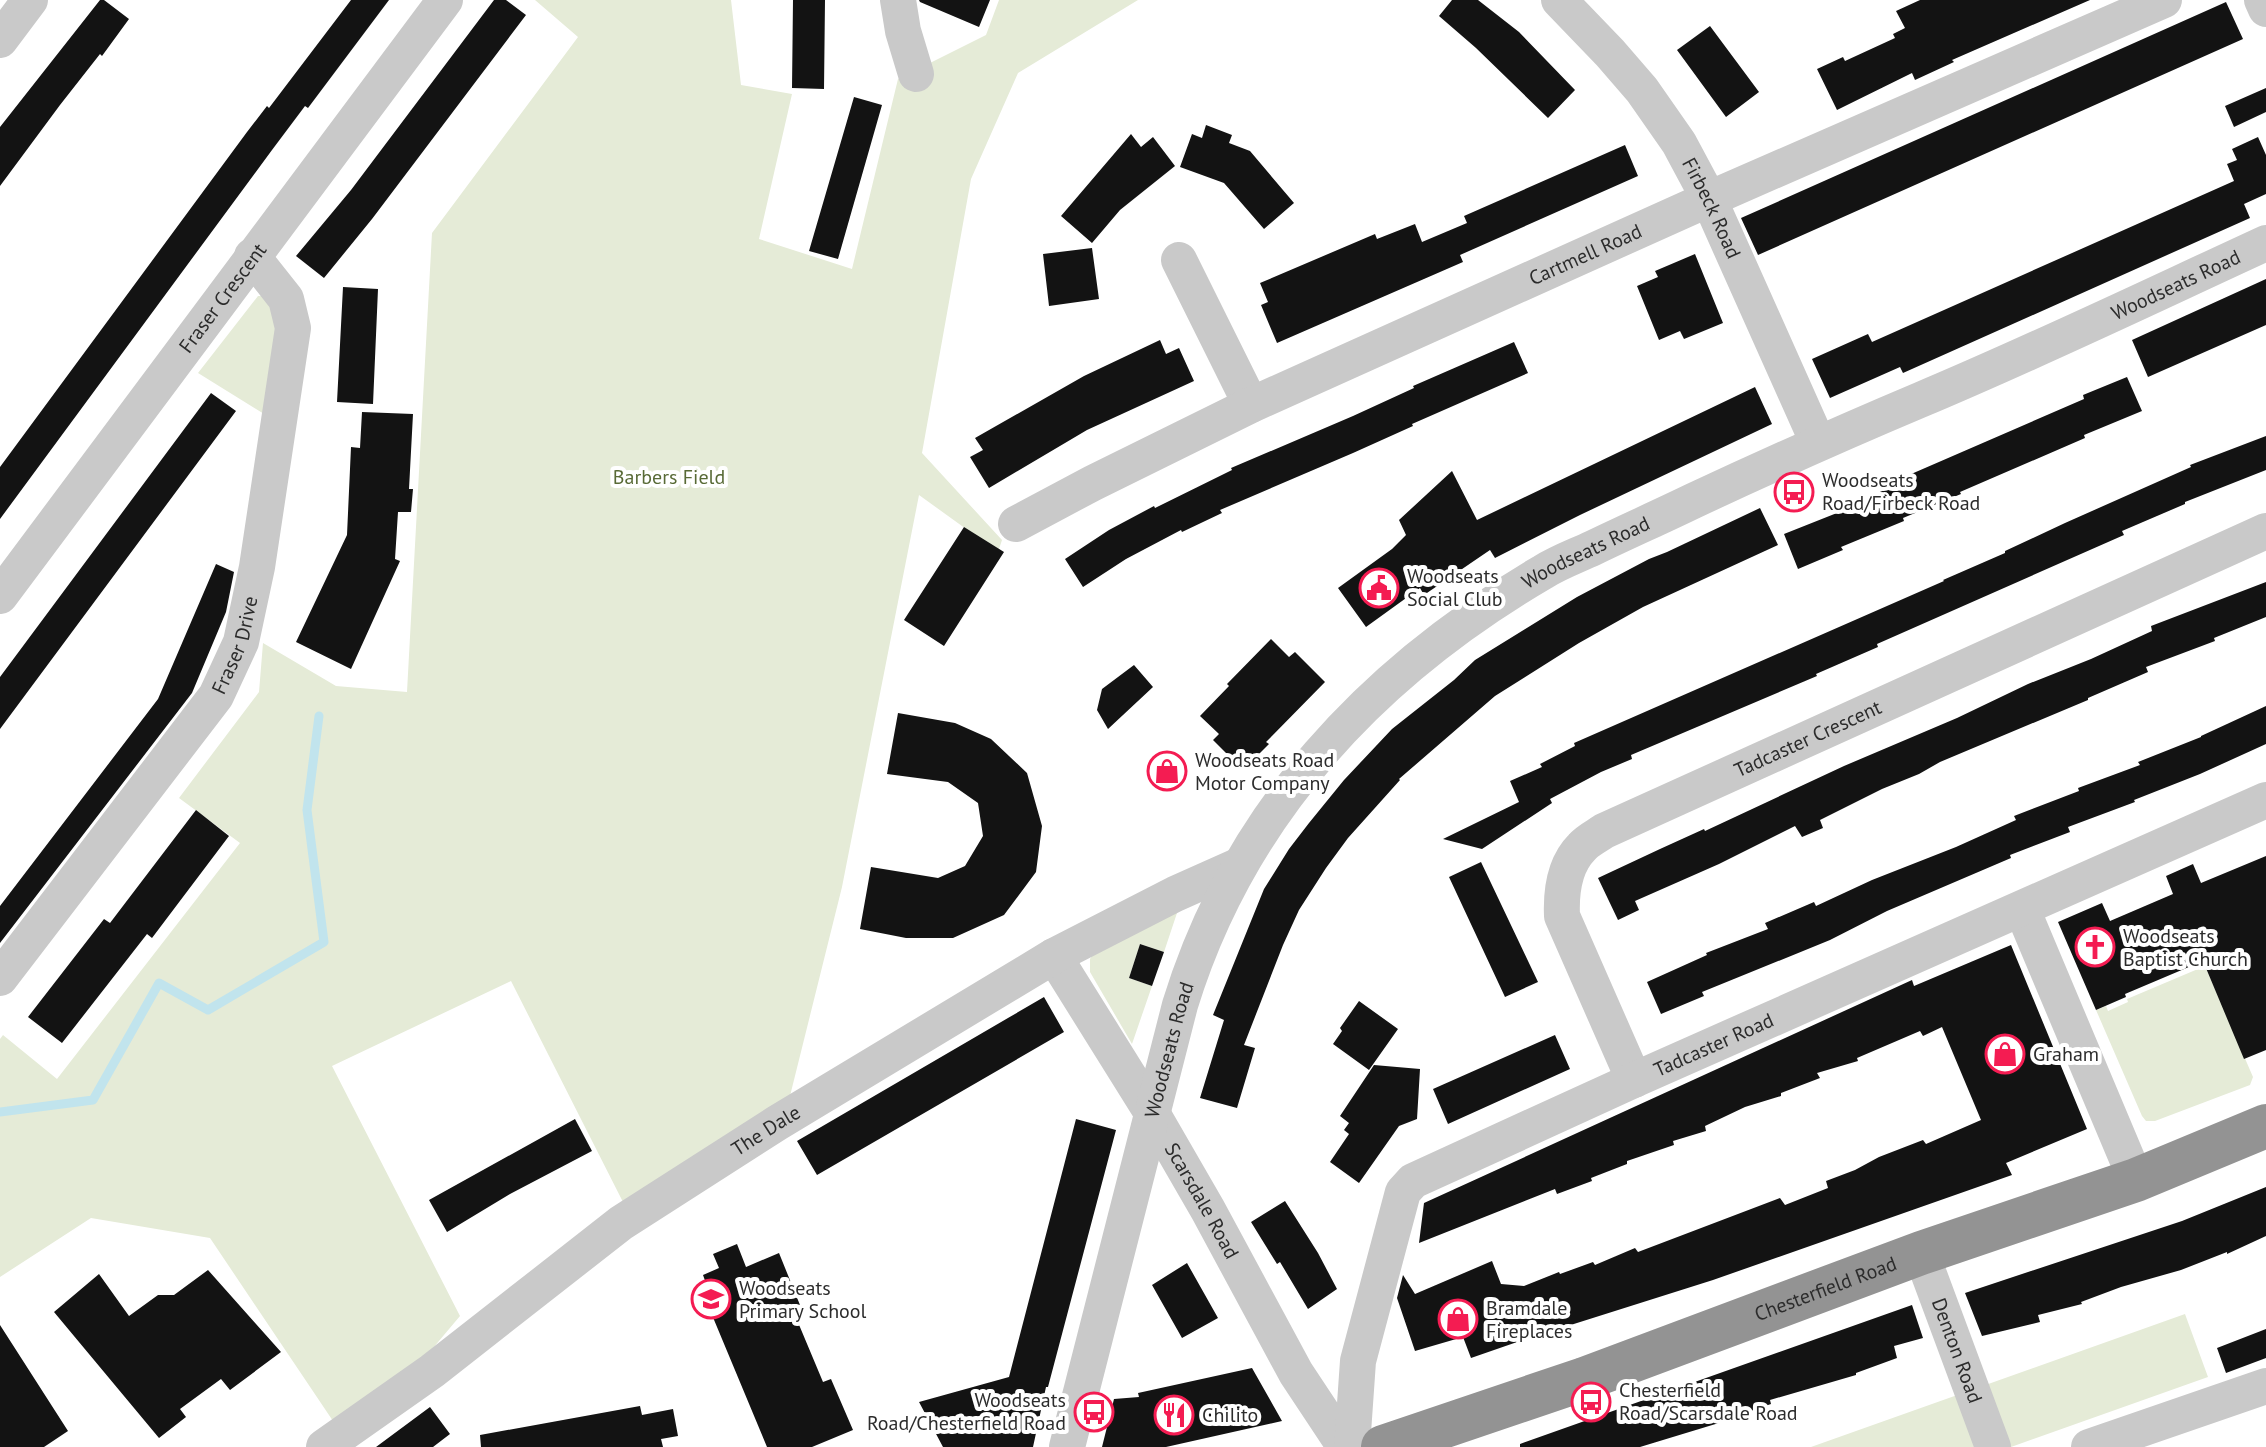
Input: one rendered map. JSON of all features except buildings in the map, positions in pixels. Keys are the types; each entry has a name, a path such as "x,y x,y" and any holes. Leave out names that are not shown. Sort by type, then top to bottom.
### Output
{"highway":[{"name":"Chesterfield Road","path":"1383,1447 1432,1438 1921,1253 2136,1180 2266,1126"}],"street":[{"path":"0,40 30,0"},
{"name":"Fraser Crescent","path":"0,596 445,0"},
{"name":"Firbeck Road","path":"1559,0 1642,90 1679,143 1709,199 1818,443"},
{"name":"Cartmell Road","path":"1016,524 1251,405 1709,199 2164,0"},
{"path":"2262,0 2266,9"},
{"path":"892,22 916,74"},
{"name":"Woodseats Road","path":"1067,1447 1189,975 1240,865 1276,809 1323,748 1363,706 1448,633 1547,569 1818,443 1971,378 2266,243"},
{"name":"Fraser Drive","path":"0,978 216,696 241,642 257,567 293,328 286,299 252,256"},
{"path":"1179,260 1251,405"},
{"name":"Tadcaster Crescent","path":"1634,1080 1562,916 1561,895 1568,870 1581,847 1604,831 2266,531"},
{"name":"Tadcaster Road","path":"1352,1447 1358,1361 1403,1192 1413,1181 2266,800"},
{"name":"The Dale","path":"324,1447 432,1371 621,1223 777,1123 1054,956 1175,894 1240,865"},
{"path":"2022,909 2136,1180"},
{"name":"Scarsdale Road","path":"1054,956 1152,1113 1296,1373 1345,1447"},
{"name":"Denton Road","path":"1921,1253 1993,1447"},
{"path":"1296,1373 1334,1380 1347,1375 1358,1361"},
{"path":"2089,1447 2266,1386"}],"green space":[{"name":"Barbers Field","path":"535,0 731,0 741,85 792,94 759,239 852,269 898,79 986,35 999,0 1138,0 1018,73 971,179 922,453 1002,540 998,552 919,495 842,887 789,1100 625,1206 511,981 332,1066 460,1316 417,1367 333,1421 210,1238 91,1218 0,1277 0,1039 3,1035 57,1079 240,843 179,798 259,692 263,643 336,686 407,692 432,233 578,37"},
{"path":"258,296 272,296 284,307 269,417 198,373"},
{"path":"1178,910 1164,952 1140,944 1129,978 1152,986 1132,1044 1090,972 1090,959 1095,950"},
{"path":"2205,966 2253,1077 2250,1085 2155,1121 2146,1121 2096,1010 2106,1006 2108,1011 2128,1002 2127,999"},
{"path":"2185,1314 2208,1377 2011,1447 1811,1447"}],"waterway":[{"path":"0,1112 93,1100 159,983 208,1010 324,942 307,810 319,716"}],"place":[{"name":"Woodseats Road/Firbeck Road","path":"1794,492"},
{"name":"Woodseats Social Club","path":"1379,588"},
{"name":"Woodseats Road Motor Company","path":"1167,771"},
{"name":"Woodseats Baptist Church","path":"2095,947"},
{"name":"Graham","path":"2005,1054"},
{"name":"Woodseats Primary School","path":"711,1299"},
{"name":"Bramdale Fireplaces","path":"1458,1319"},
{"name":"Chesterfield Road/Scarsdale Road","path":"1591,1402"},
{"name":"Woodseats Road/Chesterfield Road","path":"1094,1412"},
{"name":"Chilito","path":"1174,1415"}]}
